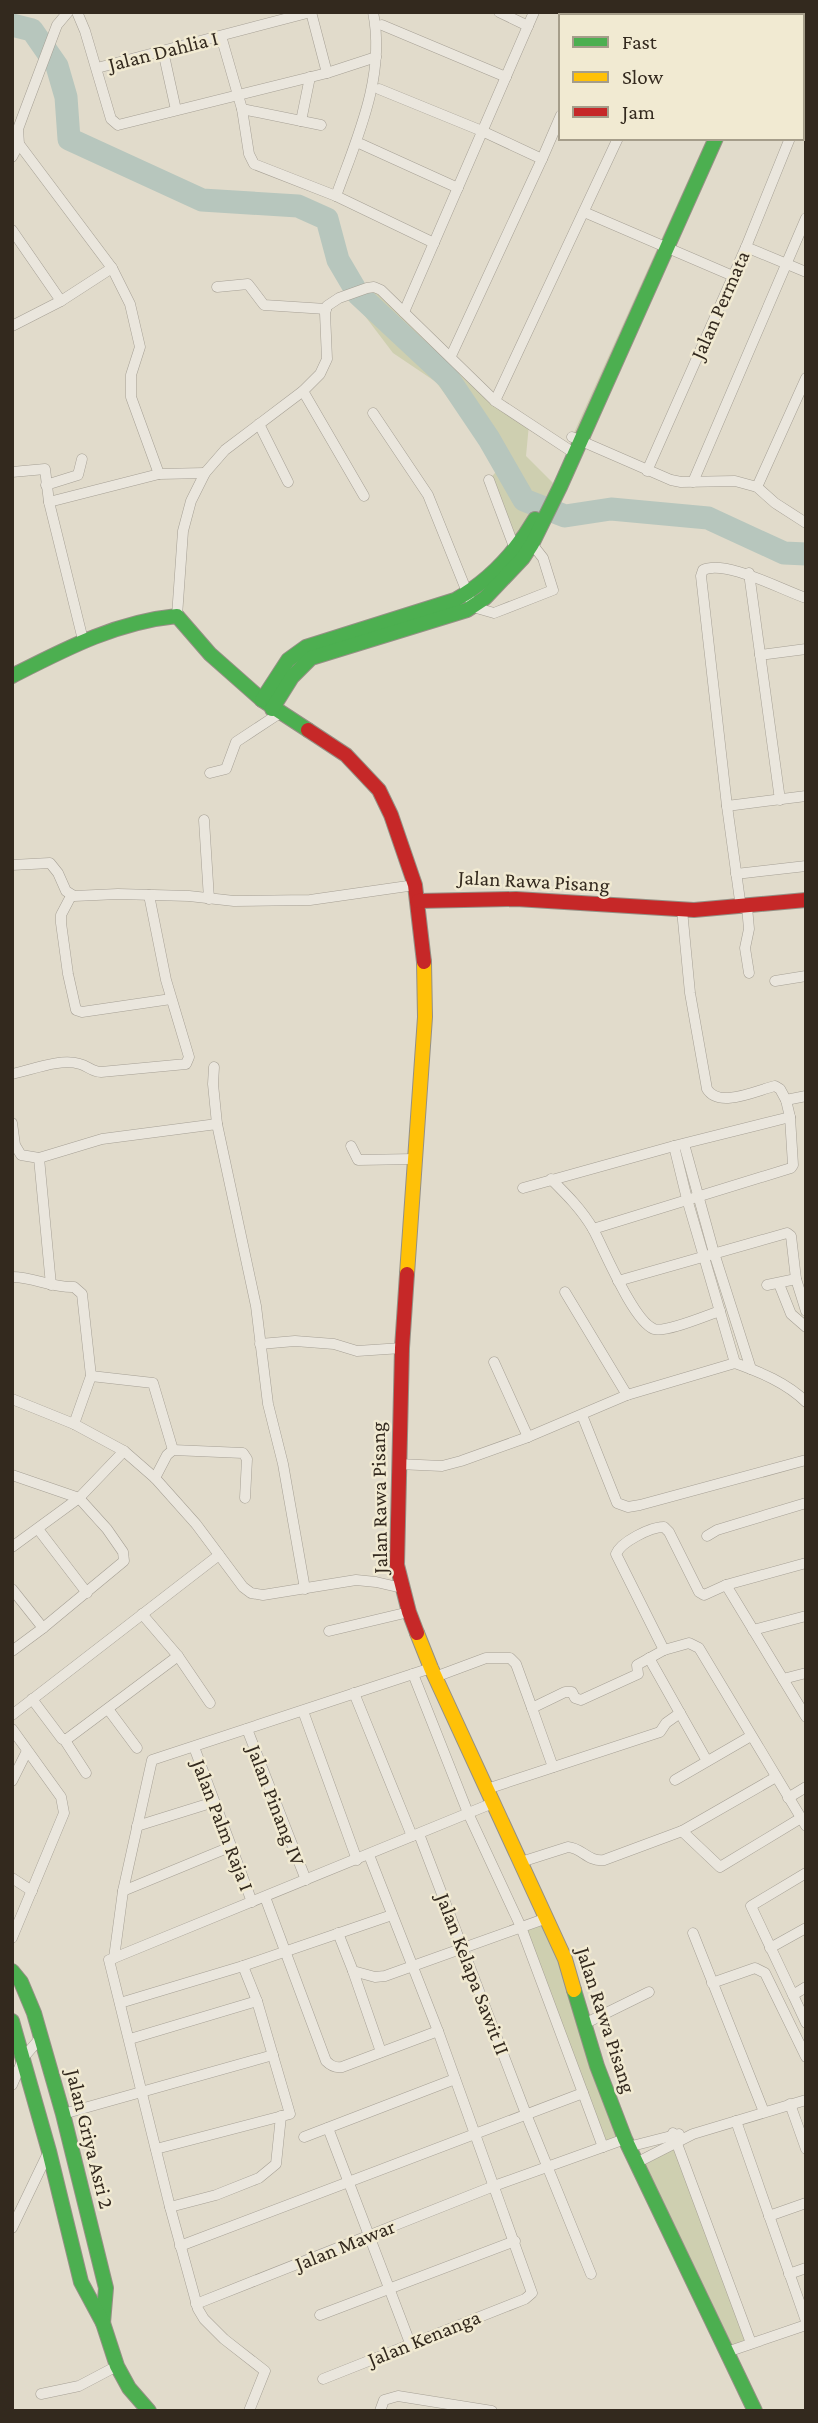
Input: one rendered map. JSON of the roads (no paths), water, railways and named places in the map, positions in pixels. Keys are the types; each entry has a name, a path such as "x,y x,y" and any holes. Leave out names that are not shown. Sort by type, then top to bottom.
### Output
{"street":[{"path":"12,157 16,143 15,132 36,84 57,24 68,12"},
{"path":"77,12 97,68 111,119 115,124 122,125 327,73 376,57"},
{"path":"311,12 327,73"},
{"name":"Jalan Dahlia I","path":"97,68 311,12"},
{"path":"337,196 373,88 376,57 373,12"},
{"path":"499,12 528,26"},
{"path":"404,313 534,12"},
{"path":"382,25 506,77"},
{"path":"221,36 243,109 249,154 254,164 337,196 434,243"},
{"path":"163,51 176,110"},
{"path":"301,121 310,77"},
{"path":"379,89 542,159"},
{"path":"243,109 321,125"},
{"path":"451,356 559,120"},
{"path":"495,401 617,140"},
{"path":"518,554 557,485 706,140"},
{"path":"663,245 715,140"},
{"name":"Jalan Permata","path":"647,471 746,247 789,140"},
{"path":"16,143 112,268 130,304 140,350 131,375 130,390 159,474"},
{"path":"362,144 458,188"},
{"path":"584,212 733,276"},
{"path":"694,482 806,218"},
{"path":"12,230 61,301"},
{"path":"746,247 806,272"},
{"path":"12,326 61,301 112,268"},
{"path":"216,287 248,284 264,305 326,309"},
{"path":"418,901 391,815 379,790 346,755 271,707 212,656 177,615 183,531 191,501 205,473 225,450 303,391 320,374 327,359 326,309 331,302 374,287 385,293 495,401 573,445 671,480 735,481 757,487 775,503 806,523"},
{"path":"757,487 806,378"},
{"path":"303,391 364,496"},
{"path":"373,413 428,495 470,601"},
{"path":"259,425 288,482"},
{"path":"46,485 78,475 82,459"},
{"path":"12,472 45,469 49,502 83,640"},
{"path":"49,502 159,474 205,473"},
{"path":"489,480 518,554"},
{"path":"470,601 478,587 532,544 535,528"},
{"path":"210,773 226,769 236,742 271,707 293,665 306,647 455,600 470,601 494,613 553,590 543,558 532,544"},
{"path":"749,973 745,948 749,929 736,874 701,576 703,570 711,567 749,573 770,585 806,598"},
{"path":"749,573 780,800"},
{"path":"12,676 83,640 156,617 177,615"},
{"path":"760,655 806,649"},
{"path":"727,807 806,796"},
{"path":"204,820 209,899"},
{"path":"12,865 50,863 71,896 149,895 254,902 310,900 415,885"},
{"path":"736,874 806,866"},
{"path":"12,1074 57,1064 80,1064 93,1072 101,1072 186,1064 189,1057 171,999 149,895"},
{"path":"71,896 61,915 61,923 76,1010 82,1012 171,999"},
{"name":"Jalan Rawa Pisang","path":"755,2411 626,2143 597,2066 572,1978 433,1672 409,1612 397,1565 398,1464 402,1348 425,1017 424,955 418,901 494,897 682,910 806,900"},
{"path":"593,1229 787,1171 793,1165 790,1117 780,1089 775,1086 717,1098 707,1089 690,993 682,910"},
{"path":"775,981 806,976"},
{"path":"214,1067 217,1124 256,1306 268,1404 283,1464 305,1589"},
{"path":"786,1100 806,1096"},
{"path":"523,1188 790,1117"},
{"path":"12,1123 19,1153 39,1158 102,1139 217,1124"},
{"path":"679,1145 700,1195 720,1311 734,1363"},
{"path":"679,1145 687,1199 751,1369"},
{"path":"351,1146 358,1160 414,1159"},
{"path":"792,1149 806,1148"},
{"path":"39,1158 51,1285"},
{"path":"551,1179 578,1207 593,1229 618,1281 642,1319 657,1330 720,1311"},
{"path":"618,1281 787,1233 791,1236 796,1279 806,1311"},
{"path":"12,1277 33,1278 51,1285 77,1288 82,1294 91,1376 75,1424"},
{"path":"766,1285 796,1279"},
{"path":"779,1284 792,1314 806,1327"},
{"path":"565,1292 627,1395"},
{"path":"260,1344 295,1341 334,1344 357,1351 402,1348"},
{"path":"494,1362 528,1437"},
{"path":"398,1464 451,1464 528,1437 627,1395 734,1363 791,1390 806,1402"},
{"path":"91,1376 153,1383 173,1450"},
{"path":"12,1399 75,1424 124,1451 155,1478 196,1524 243,1587 251,1593 262,1595 356,1580 402,1588"},
{"path":"582,1415 617,1503 623,1506 640,1505 806,1460"},
{"path":"155,1478 167,1455 173,1450 243,1453 247,1459 245,1498"},
{"path":"12,1547 79,1498 124,1451"},
{"path":"12,1475 79,1498 107,1529 124,1557 124,1561 86,1593 12,1651"},
{"path":"707,1536 717,1530 806,1503"},
{"path":"664,1650 616,1554 618,1549 650,1530 664,1527 699,1592 706,1594 726,1585 806,1563"},
{"path":"38,1529 86,1593"},
{"path":"12,1716 219,1555"},
{"path":"726,1585 806,1717"},
{"path":"12,1589 43,1628"},
{"path":"329,1631 409,1612"},
{"path":"142,1614 178,1656 210,1703"},
{"path":"753,1630 806,1616"},
{"path":"532,1708 565,1692 572,1692 575,1699 581,1700 638,1674 637,1665 664,1650 689,1643 696,1646 803,1822 720,1867 682,1831"},
{"path":"64,1740 178,1656"},
{"path":"114,1958 123,1891 150,1761 413,1674 433,1672 486,1658 510,1658 516,1664 553,1767"},
{"path":"649,1658 707,1761"},
{"path":"783,1679 806,1673"},
{"path":"413,1674 468,1813 522,1927 603,2147"},
{"name":"Jalan Kelapa Sawit II","path":"355,1693 464,1948 590,2274"},
{"path":"32,1699 86,1773"},
{"path":"108,1709 137,1748"},
{"path":"303,1711 357,1860"},
{"path":"248,2411 264,2378 264,2369 224,2339 204,2319 196,2304 109,1960 468,1813 490,1796 553,1767 660,1732 666,1723 680,1713"},
{"path":"12,1729 61,1797 65,1807 12,1938"},
{"name":"Jalan Pinang IV","path":"247,1729 306,1881"},
{"path":"675,1780 751,1736"},
{"name":"Jalan Palm Raja I","path":"194,1747 252,1902"},
{"path":"12,1781 27,1751"},
{"path":"521,1862 568,1847 575,1847 593,1860 604,1860 682,1831 776,1777"},
{"path":"788,1797 806,1787"},
{"path":"136,1826 214,1802"},
{"path":"795,1808 806,1802"},
{"path":"123,1891 230,1847"},
{"path":"320,2315 515,2241 438,2031 369,1855"},
{"path":"806,1873 751,1906 806,2023"},
{"path":"12,1878 32,1891"},
{"path":"265,1897 326,2061 337,2068 438,2031"},
{"path":"120,2003 243,1966 392,1915"},
{"path":"353,1972 375,1977 412,1967 547,1918"},
{"path":"771,1948 806,1928"},
{"path":"338,1933 382,2052"},
{"path":"693,1933 764,2112"},
{"path":"156,2149 290,2114 257,2001 243,1966"},
{"path":"712,1983 755,1968 765,1973 806,2057"},
{"name":"Jalan Griya Asri 2","path":"12,1971 27,1995 63,2115 106,2288 103,2323"},
{"path":"793,1995 806,1987"},
{"path":"586,2023 649,1992"},
{"path":"130,2039 257,2001"},
{"name":"Jalan Griya Asri 2","path":"12,2021 25,2055 81,2283 103,2323 117,2366 129,2388 149,2411"},
{"path":"12,2085 25,2055 40,2038"},
{"path":"63,2115 273,2056"},
{"path":"304,2137 455,2079"},
{"path":"180,2246 583,2093"},
{"path":"636,2163 675,2138 806,2100"},
{"path":"790,2104 806,2149"},
{"path":"170,2207 216,2195 259,2178 275,2164 281,2116"},
{"path":"727,2352 806,2323 736,2121"},
{"path":"328,2128 410,2343"},
{"path":"675,2138 751,2343"},
{"name":"Jalan Mawar","path":"196,2304 547,2166 603,2147 675,2138"},
{"path":"12,2228 49,2151"},
{"path":"769,2216 806,2203"},
{"name":"Jalan Kenanga","path":"323,2379 524,2299 532,2291 515,2241"},
{"path":"789,2274 806,2268"},
{"path":"41,2394 79,2386 117,2366"},
{"path":"380,2411 384,2399 398,2396 492,2411"}],"waterway":[{"path":"12,25 32,30 57,66 66,97 69,139 202,200 298,206 327,219 338,260 358,294 448,378 489,439 524,500 565,516 611,509 708,518 784,553 806,554"}]}
